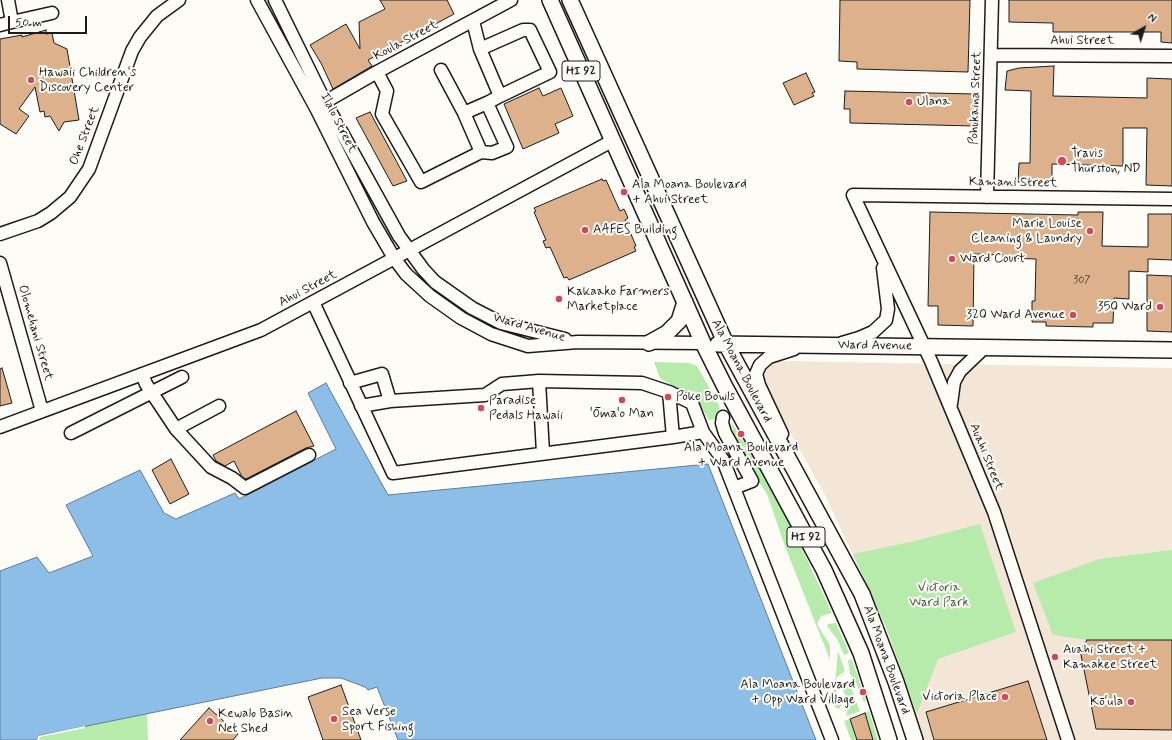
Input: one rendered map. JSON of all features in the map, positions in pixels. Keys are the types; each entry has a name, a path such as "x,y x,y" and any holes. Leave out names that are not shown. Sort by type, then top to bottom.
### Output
{"main road":[{"name":"Ala Moana Boulevard","path":"550,0 703,343 724,385 824,570 861,653 889,740"},
{"name":"Ala Moana Boulevard","path":"570,0 726,344 862,594 896,682 915,740"},
{"path":"649,343 667,333 679,321 685,302"},
{"name":"Ward Avenue","path":"703,343 1172,350"}],"street":[{"path":"8,0 12,22"},
{"name":"Ohe Street","path":"0,234 38,221 70,198 89,169 132,51 140,37 157,16 179,0"},
{"name":"Ilalo Street","path":"257,0 408,251"},
{"name":"Ilalo Street","path":"275,0 320,105 373,222 394,258"},
{"name":"Koula Street","path":"320,105 377,72 511,0"},
{"name":"Pohukaina Street","path":"987,197 992,55 992,0"},
{"path":"0,25 52,13"},
{"path":"473,21 480,49 500,96"},
{"path":"464,114 550,72 530,30 523,30 480,49"},
{"name":"Ahui Street","path":"992,55 1172,56"},
{"path":"441,70 464,114 481,152"},
{"path":"377,72 387,91 382,114 421,182 481,152 492,153 507,148 487,102"},
{"name":"Ahui Street","path":"0,426 251,334 612,141"},
{"name":"Kamani Street","path":"853,195 1172,199"},
{"name":"Auahi Street","path":"853,195 924,347 994,512 1068,740"},
{"name":"Ward Avenue","path":"408,251 435,282 472,308 501,323 578,342"},
{"path":"812,501 756,376 760,365 772,355 788,349 849,341 859,338 873,332 886,320 888,313 888,302 881,255"},
{"name":"Ward Avenue","path":"394,258 406,274 430,296 461,318 491,334 528,346 578,342 703,343"},
{"name":"Olomehani Street","path":"0,263 2,278 42,411"},
{"path":"313,302 393,473 703,432"},
{"path":"950,408 951,393 954,382 960,371 984,348"},
{"path":"142,374 146,384 153,392 176,429 211,466 232,478 245,488 309,455"},
{"path":"350,383 382,374 390,401"},
{"path":"71,433 182,377"},
{"path":"361,406 390,401 484,394 502,384 539,381 642,383 669,392 692,403 703,432 721,456 832,740"},
{"path":"539,381 543,453"},
{"path":"669,392 673,437"},
{"path":"176,429 219,406"},
{"path":"723,417 722,423 725,433 752,480 734,488"}],"shaded area":[{"path":"778,361 1172,368 1172,740 924,740 883,619 824,493 764,386 762,379 764,372 768,366"}],"green space":[{"path":"264,0 268,0 314,88 310,89"},
{"path":"331,119 392,237 389,239 327,121"},
{"path":"419,274 439,292 466,310 526,337 515,336 477,322 443,300 416,275"},
{"path":"654,362 689,363 697,366 719,405 719,410 715,419 709,420 698,402 660,378"},
{"path":"731,422 748,448 788,519 832,613 821,616 817,624 830,645 830,660 786,549 767,494 736,447"},
{"name":"Victoria Ward Park","path":"980,524 1016,632 938,659 917,714 888,632 853,554 915,541"},
{"path":"1172,550 1172,640 1087,640 1053,635 1033,583 1099,559"},
{"path":"836,623 849,653 844,655 837,639 827,626 828,624"},
{"path":"838,651 844,672 837,677 835,683"},
{"path":"852,659 866,701 864,702 855,680 850,674 848,660"},
{"path":"844,681 849,683 860,711 846,716 849,705 841,685"},
{"path":"834,685 842,704 839,709 835,707 832,699"},
{"path":"869,711 878,740 873,740 865,713"},
{"path":"147,714 148,740 37,740 38,736"},
{"path":"850,719 857,740 851,740 844,721"}],"water":[{"path":"326,383 388,495 708,464 816,740 398,740 377,687 368,690 365,687 341,678 322,678 38,736 37,740 0,740 0,571 37,557 49,573 93,556 66,505 140,470 164,513 176,519 235,493 239,499 336,449 308,393"}],"pier":[{"path":"85,726 85,728 40,737 39,740 37,740 38,736"}],"building":[{"path":"380,0 447,0 454,14 368,60 372,66 333,89 321,63 310,45 346,24 360,49 359,22 385,9"},
{"path":"840,0 970,0 968,72 857,69 857,62 839,61"},
{"path":"1009,0 1172,0 1172,43 1161,42 1161,32 1053,32 1053,23 1009,22"},
{"path":"46,30 46,34 52,33 54,43 67,49 79,120 64,122 59,131 50,116 45,117 44,111 40,112 35,87 19,109 29,116 16,134 0,124 0,39 22,35 22,37"},
{"path":"1054,66 1053,96 1147,98 1147,78 1172,79 1172,186 1146,185 1147,128 1123,128 1123,166 1052,164 1052,183 1018,182 1019,163 1030,163 1031,91 1005,90 1007,71 1019,68"},
{"path":"806,73 815,92 812,93 814,96 794,105 783,83"},
{"path":"539,88 543,96 561,88 573,116 555,124 559,133 523,149 504,104"},
{"name":"Ulana","path":"845,91 974,94 974,126 850,123 850,109 844,109"},
{"path":"370,112 407,181 393,186 356,118"},
{"name":"AAFES Building","path":"602,179 603,181 606,180 620,211 624,209 628,218 625,220 636,246 634,247 636,251 569,280 567,277 564,278 550,247 546,248 543,241 546,240 534,212 536,211 534,208"},
{"path":"930,212 1078,215 1078,212 1103,212 1102,246 1148,247 1148,214 1172,214 1172,260 1148,259 1148,272 1129,271 1129,299 1114,298 1113,323 1093,323 1093,327 1046,326 1046,322 1032,322 1032,301 1035,301 1036,259 1003,258 1003,255 974,254 973,326 938,325 938,306 928,306"},
{"name":"350 Ward","path":"1147,275 1172,276 1172,332 1147,331"},
{"path":"2,368 12,403 0,406 0,369"},
{"path":"296,411 314,446 306,448 246,479 242,477 234,461 225,466 216,461 213,455"},
{"path":"171,459 189,494 170,504 152,470"},
{"name":"Kōʻula","path":"1087,640 1172,640 1172,730 1096,729 1080,650"},
{"name":"Victoria Place","path":"1028,681 1047,740 934,740 926,712"},
{"name":"Sea Verse Sport Fishing","path":"341,685 361,740 323,740 308,697"},
{"name":"Kewalo Basin Net Shed","path":"209,708 238,734 233,740 180,740"},
{"path":"865,713 873,740 857,740 850,719"}],"place":[{"name":"Hawaii Children's Discovery Center","path":"31,80"},
{"name":"Ulana","path":"909,102"},
{"name":"Travis Thurston, ND","path":"1062,161"},
{"name":"Ala Moana Boulevard + Ahui Street","path":"624,192"},
{"name":"AAFES Building","path":"585,230"},
{"name":"Marie Louise Cleaning & Laundry","path":"1090,231"},
{"name":"Ward Court","path":"952,259"},
{"name":"Kakaako Farmers Marketplace","path":"559,299"},
{"name":"350 Ward","path":"1160,307"},
{"name":"320 Ward Avenue","path":"1073,315"},
{"name":"Poke Bowls","path":"668,397"},
{"name":"ʻŌmaʻo Man","path":"622,400"},
{"name":"Paradise Pedals Hawaii","path":"481,408"},
{"name":"Ala Moana Boulevard + Ward Avenue","path":"741,434"},
{"name":"Auahi Street + Kamakee Street","path":"1055,657"},
{"name":"Ala Moana Boulevard + Opp Ward Village","path":"863,692"},
{"name":"Victoria Place","path":"1005,697"},
{"name":"Kōʻula","path":"1131,702"},
{"name":"Sea Verse Sport Fishing","path":"334,719"},
{"name":"Kewalo Basin Net Shed","path":"210,721"}]}
